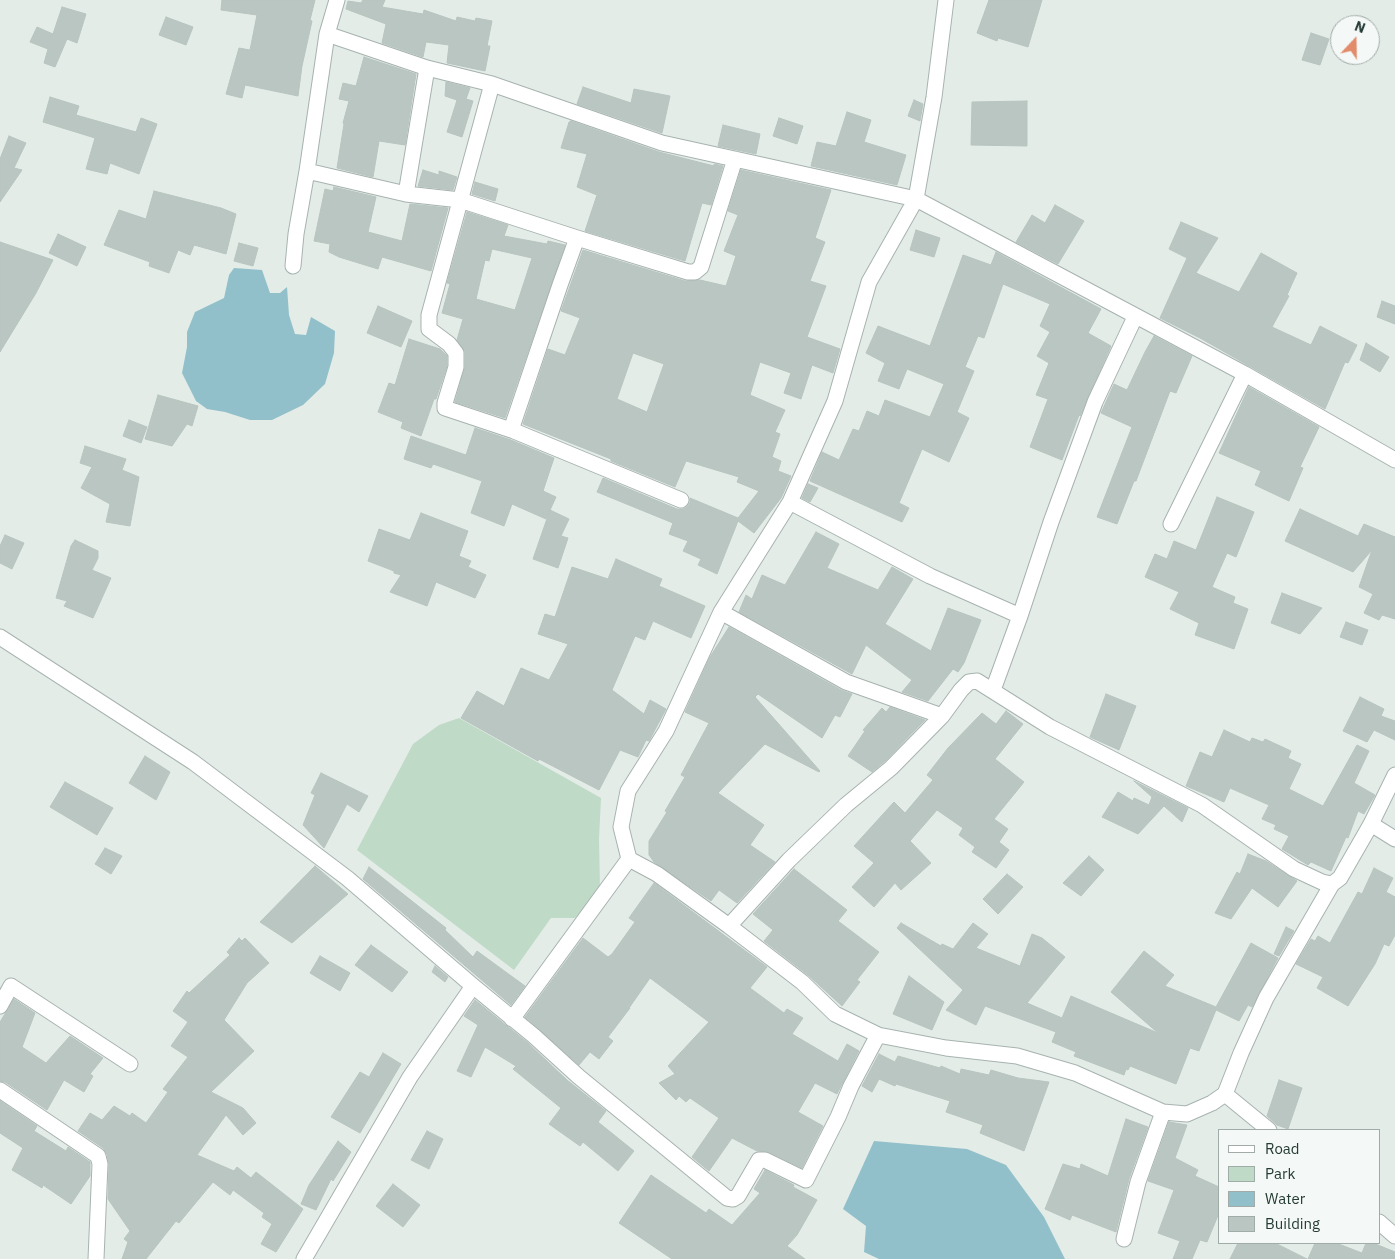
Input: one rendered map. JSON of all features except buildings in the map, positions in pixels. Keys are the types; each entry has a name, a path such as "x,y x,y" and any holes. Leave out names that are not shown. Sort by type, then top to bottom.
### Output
{"street":[{"path":"293,266 296,234 327,34 337,0"},
{"path":"946,0 934,97 916,199 869,282 835,401 790,502 721,612 666,731 628,791 621,827 629,859 657,874 729,926 802,982 835,1014 878,1035 946,1048 1017,1056 1075,1073 1163,1112 1187,1114 1212,1103 1225,1094 1266,998 1332,884 1340,878 1371,824 1395,775"},
{"path":"327,34 427,68 492,84 662,143 916,199 1245,374 1395,460"},
{"path":"406,194 427,68"},
{"path":"492,84 429,315 429,329 449,344 456,354 456,367 444,406 514,431 681,500"},
{"path":"307,171 406,194 460,200 577,238 688,272 695,272 701,267 735,160"},
{"path":"514,431 512,427 516,412 577,238"},
{"path":"993,690 1051,522 1096,402 1135,317"},
{"path":"1171,524 1245,374"},
{"path":"790,502 930,576 1020,616"},
{"path":"721,612 846,682 942,716"},
{"path":"0,637 193,762 347,878 534,1036 579,1077 727,1198 733,1199 738,1196 760,1160 765,1160 806,1180 838,1117 851,1086 878,1035"},
{"path":"729,926 789,860 846,805 891,768 942,716 969,682 977,681 1050,727 1202,805 1294,869 1332,884"},
{"path":"1371,824 1395,839"},
{"path":"512,1019 629,859"},
{"path":"0,1006 6,983 130,1064"},
{"path":"304,1259 410,1077 473,986"},
{"path":"0,1090 98,1156 100,1164 96,1259"},
{"path":"1225,1094 1268,1129"},
{"path":"1124,1239 1138,1182 1163,1112"},
{"path":"1380,1223 1395,1236"}],"green space":[{"path":"459,718 601,798 599,839 600,889 575,918 551,918 514,970 357,850 413,744 439,725"}],"water":[{"path":"234,268 262,270 270,293 280,293 287,287 289,315 295,334 306,335 311,317 335,331 334,353 325,384 303,405 272,420 250,420 225,412 207,409 196,401 182,373 187,347 187,332 195,312 224,298 229,275"},
{"path":"874,1141 967,1149 1006,1165 1044,1217 1065,1259 879,1259 864,1252 866,1226 843,1209"}]}
